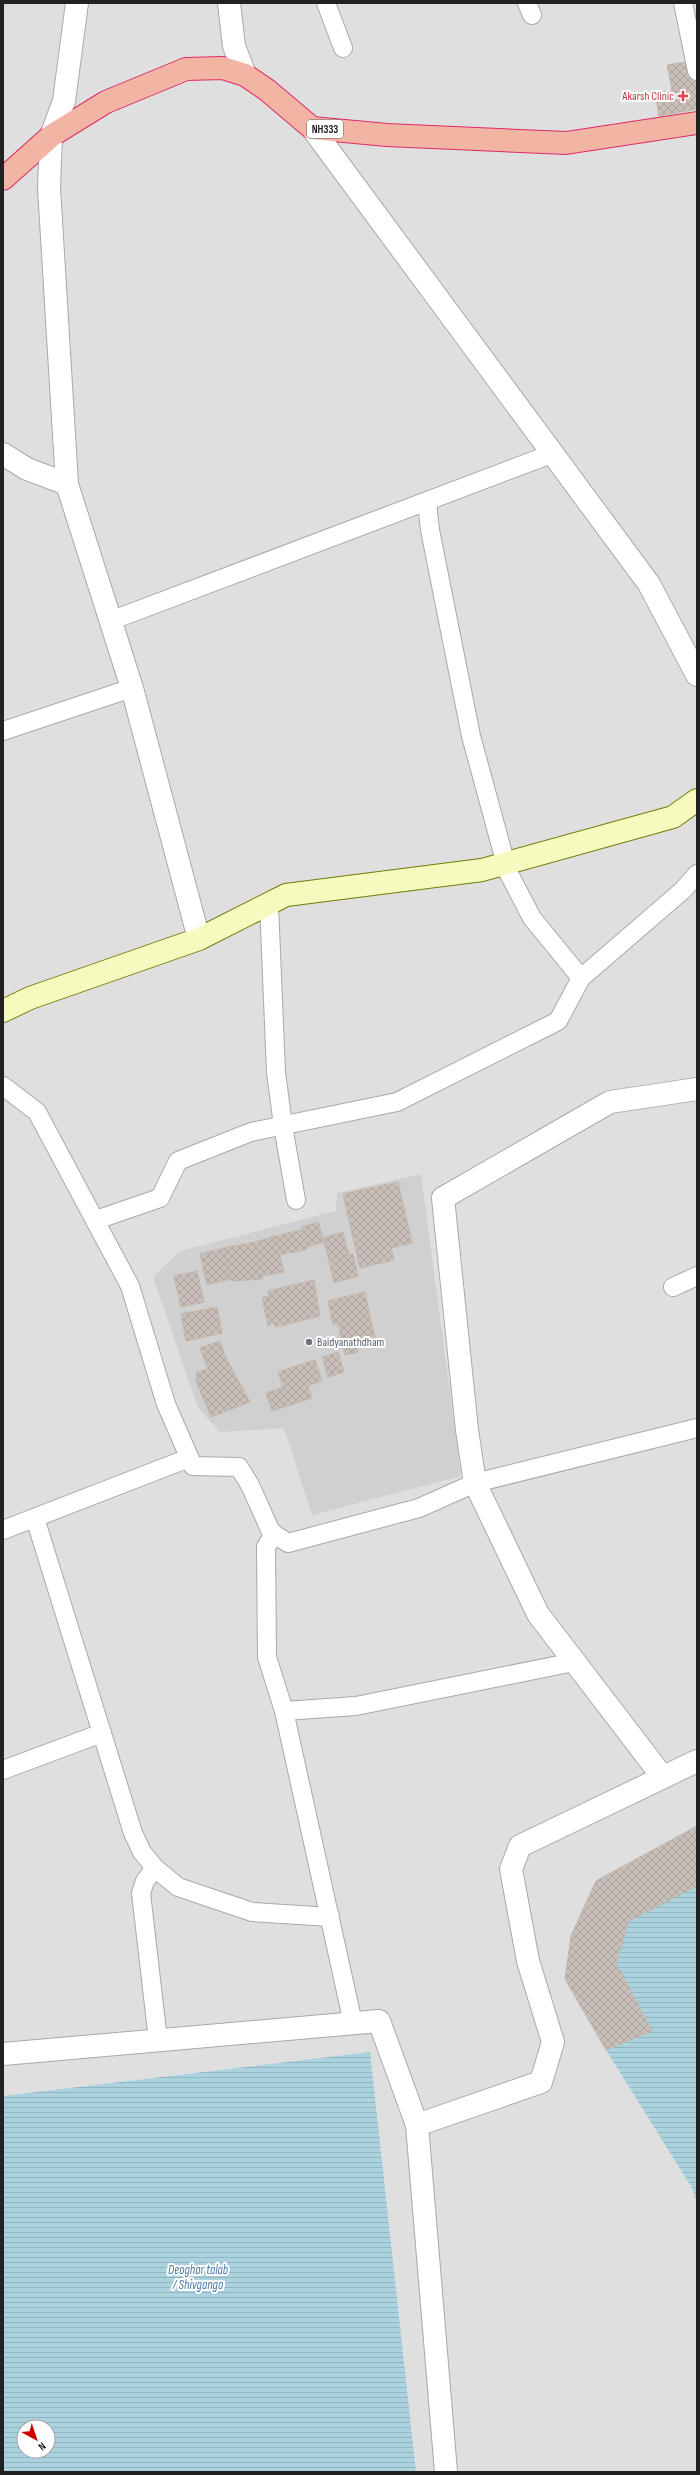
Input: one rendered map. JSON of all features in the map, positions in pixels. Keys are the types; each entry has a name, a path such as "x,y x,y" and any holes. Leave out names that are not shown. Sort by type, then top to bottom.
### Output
{"highway":[{"name":"NH333","path":"3,179 51,136 106,102 186,69 223,68 245,75 267,90 312,128 387,136 566,143 697,123"}],"main road":[{"path":"3,1011 30,998 199,939 286,895 482,870 673,817 697,800"}],"street":[{"path":"77,3 64,101 51,136 49,188 67,484 132,688 199,939"},
{"path":"229,3 234,46 245,75"},
{"path":"326,3 343,48"},
{"path":"683,3 697,71"},
{"path":"312,128 554,453 649,584 697,675"},
{"path":"110,621 554,453"},
{"path":"3,454 27,469 67,484"},
{"path":"427,502 430,530 471,736 507,863 508,872 532,918 581,978"},
{"path":"3,731 132,688"},
{"path":"96,1220 160,1198 178,1161 251,1132 397,1102 558,1021 581,978 683,890 697,874"},
{"path":"269,904 276,1072 283,1126 296,1200"},
{"path":"3,1086 37,1112 130,1286 166,1404 193,1466 238,1466 250,1485 270,1532 288,1543 419,1508 475,1483 697,1428"},
{"path":"662,1776 538,1614 475,1483 467,1430 443,1198 610,1102 697,1089"},
{"path":"673,1287 697,1276"},
{"path":"3,1530 189,1458"},
{"path":"35,1518 133,1833 142,1852 155,1868 178,1887 252,1912 330,1917"},
{"path":"274,1534 266,1547 267,1657 284,1711 353,2023"},
{"path":"284,1711 356,1706 574,1662"},
{"path":"3,1770 102,1733"},
{"path":"417,2125 541,2082 553,2042 528,1961 511,1869 520,1846 662,1776 697,1761"},
{"path":"155,1868 145,1881 141,1893 158,2040"},
{"path":"3,2054 379,2021 417,2125 446,2472"}],"shaded area":[{"path":"3,3 697,3 697,2472 3,2472"},
{"name":"Baidyanathdham","path":"421,1174 461,1476 312,1515 284,1428 220,1432 198,1408 153,1277 180,1251 336,1211 337,1193"}],"water":[{"path":"697,1886 697,2204 692,2188 606,2050 652,2031 616,1963 629,1921"},
{"name":"Deoghar talab / Shivganga","path":"370,2052 416,2472 3,2472 3,2096"}],"building":[{"path":"697,60 697,109 659,116 655,93 672,90 667,65"},
{"path":"398,1182 412,1243 391,1248 394,1260 360,1268 343,1194"},
{"path":"318,1222 324,1242 306,1247 301,1227"},
{"path":"302,1230 307,1249 280,1255 275,1236"},
{"path":"343,1232 349,1255 329,1261 323,1238"},
{"path":"275,1236 284,1272 263,1276 255,1242"},
{"path":"255,1242 263,1276 262,1279 232,1281 224,1248"},
{"path":"224,1248 231,1279 207,1285 200,1254"},
{"path":"353,1254 358,1276 334,1283 329,1261"},
{"path":"197,1271 204,1302 181,1307 174,1276"},
{"path":"314,1280 320,1316 276,1327 274,1323 268,1326 262,1298 269,1296 268,1291"},
{"path":"365,1292 370,1317 333,1325 328,1301"},
{"path":"217,1307 222,1333 186,1341 181,1314"},
{"path":"370,1317 376,1341 356,1346 358,1352 345,1355 338,1324"},
{"path":"220,1341 226,1358 250,1402 211,1417 196,1381 197,1372 208,1369 200,1348"},
{"path":"338,1352 344,1372 328,1377 322,1357"},
{"path":"315,1360 322,1381 308,1386 312,1398 272,1411 266,1393 283,1387 278,1372"},
{"path":"697,1826 697,1886 629,1921 616,1963 652,2031 606,2050 565,1979 571,1936 596,1881"}],"place":[{"name":"Akarsh Clinic","path":"683,96"},
{"name":"Baidyanathdham","path":"309,1342"}]}
